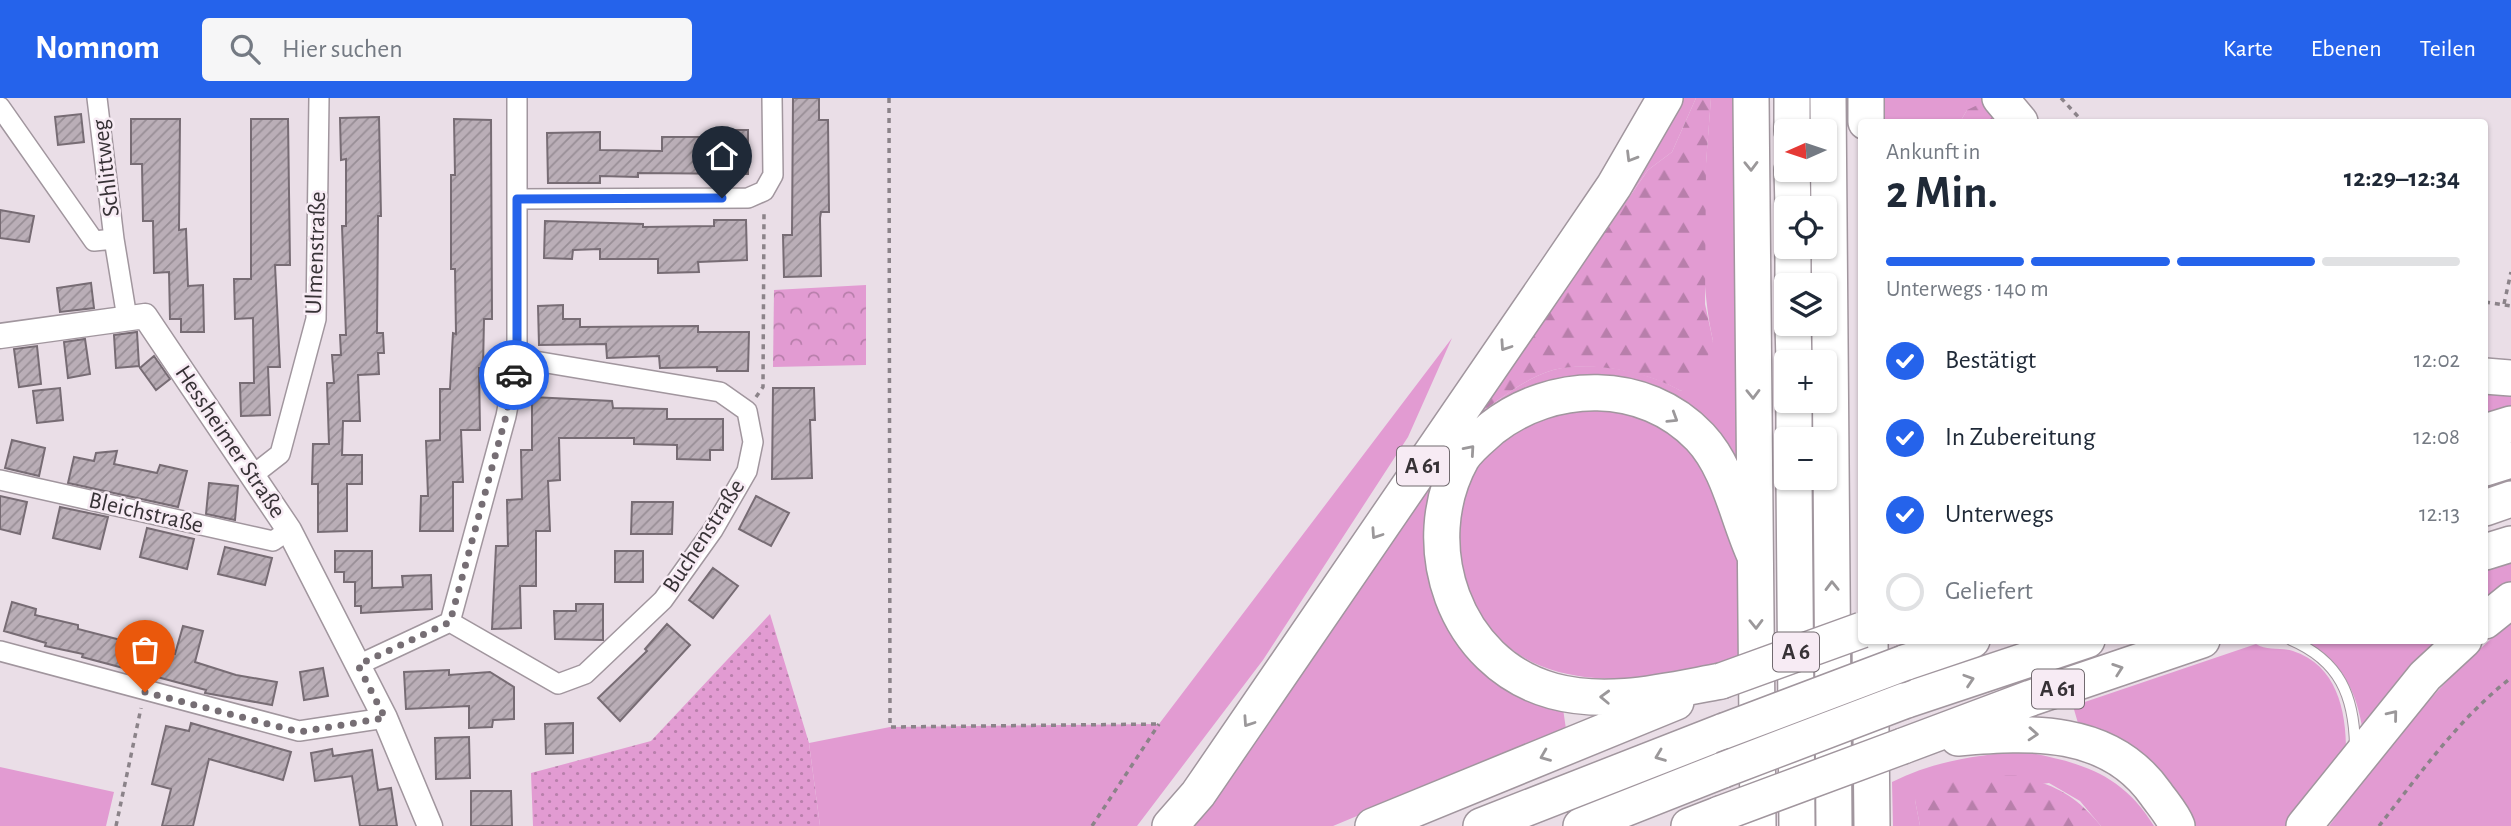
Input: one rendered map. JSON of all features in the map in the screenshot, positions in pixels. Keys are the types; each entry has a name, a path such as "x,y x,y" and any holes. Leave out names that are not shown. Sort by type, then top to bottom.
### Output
{"highway":[{"name":"A 61","path":"1170,826 1198,794 1562,264 1614,186 1665,98"},
{"path":"1751,98 1758,826"},
{"path":"1791,98 1792,119"},
{"name":"A 6","path":"1828,98 1834,826"},
{"path":"1866,98 1866,119"},
{"path":"2000,98 2018,119"},
{"path":"2488,376 2511,378"},
{"path":"1721,681 1614,698 1552,690 1524,679 1502,665 1480,645 1455,607 1443,557 1442,532 1447,496 1463,456 1482,437 1520,408 1544,398 1572,393 1605,392 1639,399 1674,416 1699,436 1721,466 1740,523 1755,556"},
{"path":"2488,431 2511,424"},
{"path":"2488,467 2511,460"},
{"name":"A 6","path":"1794,490 1797,826"},
{"path":"2488,507 2511,499"},
{"path":"2488,551 2511,544"},
{"path":"2488,619 2511,600"},
{"path":"1373,826 1661,709 1721,681 1858,631"},
{"path":"1870,644 1872,826"},
{"path":"1481,826 1904,663 1960,644"},
{"name":"A 61","path":"1581,826 1905,702 2075,644"},
{"name":"A 61","path":"1910,744 2031,698 2190,644"},
{"path":"2304,826 2424,676 2460,644"},
{"path":"1705,820 1910,744 2027,732 2067,737 2109,752 2147,780 2177,826"}],"street":[{"name":"Schlittweg","path":"97,98 114,239"},
{"name":"Ulmenstraße","path":"253,475 279,454 316,319 319,98"},
{"path":"358,665 450,622 506,416 517,358 517,98"},
{"path":"517,199 748,198 764,191 773,175 772,98"},
{"path":"0,107 94,241 114,239 127,318 0,336"},
{"name":"Hessheimer Straße","path":"127,318 145,316 289,530 385,718 430,826"},
{"path":"517,358 720,392 747,411"},
{"name":"Buchenstraße","path":"450,622 558,684 585,674 663,600 713,530 747,471 753,442 747,411"},
{"name":"Bleichstraße","path":"0,480 273,541 289,530"},
{"path":"0,651 299,732 385,718"}],"lane":[{"path":"2298,644 2320,657 2337,675 2349,695 2355,725 2355,761"}],"path":[{"path":"889,98 890,727 1160,724 1092,826"},
{"path":"2061,98 2080,119"},
{"path":"747,411 763,387 764,191"},
{"path":"2504,304 2511,272"},
{"path":"2488,302 2511,306"},
{"path":"2379,826 2484,698 2511,678"},
{"path":"116,826 145,692"}],"green space":[{"path":"1676,98 1696,98 1672,152 1648,170 1482,405 1487,409 1535,377 1568,367 1619,369 1652,378 1681,391 1713,341 1703,251 1711,98 1736,98 1738,469 1625,380 1578,376 1547,383 1470,432 1443,611 1562,702 1566,729 1333,826 1183,826"},
{"path":"1696,98 1711,98 1706,164 1705,304 1713,341 1703,370 1681,391 1636,373 1601,367 1568,367 1535,377 1486,409 1482,405 1511,368 1648,170 1672,152"},
{"path":"1884,98 1991,98 2008,119 1967,110 1962,119 1884,119"},
{"path":"1986,101 2001,119 1962,119 1967,110"},
{"path":"866,285 866,365 773,367 774,290"},
{"path":"1452,338 1408,437 1263,660 1137,826 820,826 809,743 890,727 1159,724"},
{"path":"2488,383 2511,385 2511,407 2488,414"},
{"path":"1591,405 1633,412 1662,425 1682,441 1713,484 1724,508 1738,560 1739,660 1665,675 1590,678 1541,666 1517,653 1497,636 1481,615 1469,592 1459,541 1467,489 1477,464 1499,440 1523,425 1548,415"},
{"path":"2511,563 2511,584 2488,603 2488,570"},
{"path":"770,614 809,743 820,826 533,826 531,773 651,741"},
{"path":"2511,622 2511,826 2329,826 2414,718 2488,641"},
{"path":"2256,644 2293,651 2309,658 2330,680 2342,709 2346,757 2294,826 2188,826 2080,730 2073,706"},
{"path":"2310,644 2443,644 2363,732 2357,704 2346,679"},
{"path":"2025,752 2065,761 2099,774 2128,794 2154,826 2101,826 2080,801 2049,783 1915,800 1920,826 1893,826 1892,782 1957,760"},
{"path":"0,767 114,792 106,826 0,826"},
{"path":"2015,775 2063,792 2082,806 2101,826 1920,826 1915,800 1927,792 1962,779"}],"building":[{"path":"793,98 819,98 819,120 828,120 829,212 821,212 820,218 821,276 784,277 783,235 792,235"},
{"path":"81,114 84,142 58,145 55,117"},
{"path":"379,117 381,216 378,216 377,333 383,333 384,353 378,353 379,374 358,375 360,421 343,421 342,455 362,455 362,484 347,484 347,531 318,532 318,484 312,484 313,444 329,444 327,383 334,383 332,355 341,355 340,335 346,335 342,226 346,226 346,159 341,160 340,118"},
{"path":"131,119 180,119 179,230 186,229 188,286 203,285 204,332 181,332 181,319 170,319 169,272 154,273 153,221 143,221 142,164 131,164"},
{"path":"251,119 288,119 290,265 275,265 280,367 268,367 270,415 241,416 240,383 254,383 253,318 235,319 234,279 251,279"},
{"path":"454,119 491,120 492,319 484,319 483,368 479,368 480,430 461,430 463,482 453,482 453,531 420,531 421,496 428,496 426,441 440,440 440,389 450,389 453,333 456,334 455,269 451,269 451,175 455,175"},
{"path":"714,130 748,130 748,174 638,173 638,177 600,176 600,183 548,183 547,133 600,132 600,150 662,151 662,137 714,137"},
{"path":"0,210 34,216 29,242 0,238"},
{"path":"714,220 746,220 747,260 698,262 699,272 658,273 658,259 600,259 600,249 573,250 572,259 544,258 545,221 643,224 643,227 714,226"},
{"path":"91,283 94,308 60,312 57,288"},
{"path":"563,305 563,319 580,319 580,327 698,326 698,332 749,332 748,371 717,371 717,367 660,368 659,356 607,358 606,344 539,345 538,306"},
{"path":"137,332 139,366 116,368 114,335"},
{"path":"85,339 90,374 68,378 64,342"},
{"path":"37,346 41,384 19,387 14,349"},
{"path":"154,356 170,379 156,390 140,368"},
{"path":"60,388 63,420 37,423 33,391"},
{"path":"773,388 814,388 815,420 810,420 812,478 772,479"},
{"path":"532,397 612,401 613,408 667,409 667,419 723,419 723,450 710,450 710,460 677,459 677,445 634,444 634,438 559,438 560,480 548,481 550,531 536,531 536,586 520,586 521,628 492,629 496,546 508,546 507,500 522,499 521,450 532,450"},
{"path":"12,440 45,448 39,476 5,468"},
{"path":"117,451 114,464 157,473 160,465 187,471 178,507 68,483 74,457 94,461 96,453"},
{"path":"209,483 238,486 235,520 206,514"},
{"path":"0,496 27,502 20,534 0,529"},
{"path":"756,496 789,513 771,546 739,529"},
{"path":"632,502 673,502 672,534 631,534"},
{"path":"60,507 108,517 100,549 53,538"},
{"path":"147,528 194,539 187,569 140,557"},
{"path":"225,547 272,558 265,585 218,574"},
{"path":"335,551 372,551 372,588 403,587 402,576 431,575 432,609 361,613 361,606 355,606 355,582 344,582 344,572 335,572"},
{"path":"615,551 643,551 643,582 615,582"},
{"path":"713,568 738,586 713,618 689,600"},
{"path":"12,602 36,609 35,615 78,625 78,629 175,654 183,626 203,631 195,662 236,675 277,682 272,705 205,693 206,690 82,657 83,654 45,646 46,643 4,631"},
{"path":"576,604 603,604 603,640 555,639 554,611 576,611"},
{"path":"667,624 690,645 620,721 598,698 647,651 645,649"},
{"path":"323,668 328,696 304,700 300,672"},
{"path":"449,670 449,675 490,672 514,687 514,719 493,720 492,727 469,728 469,706 406,709 404,672"},
{"path":"191,723 291,752 283,780 209,759 193,826 162,826 171,789 152,784 166,726 189,731"},
{"path":"573,723 573,753 546,754 545,724"},
{"path":"469,737 470,778 436,779 435,738"},
{"path":"332,749 333,756 372,750 378,790 391,788 397,826 360,826 352,776 315,781 311,753"},
{"path":"471,791 511,791 512,826 471,826"}],"way so far":[{"path":"145,692 299,732 385,718 358,665 450,622 506,416 514,375"}],"route":[{"path":"514,375 517,358 517,199 722,198"}]}
